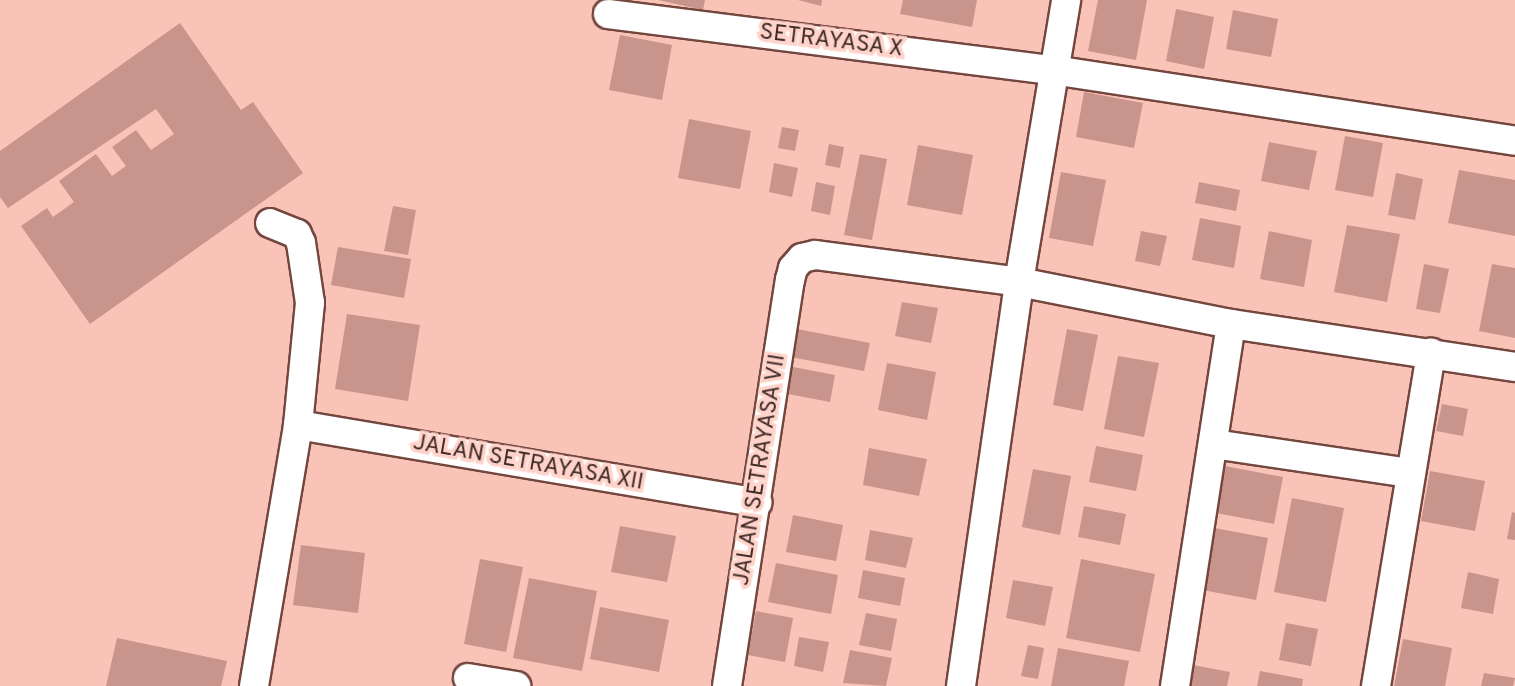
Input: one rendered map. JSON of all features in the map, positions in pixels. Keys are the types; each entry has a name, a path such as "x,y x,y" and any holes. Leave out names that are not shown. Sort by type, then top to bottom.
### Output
{"street":[{"path":"961,686 1019,282 1066,0"},
{"name":"SETRAYASA X","path":"608,14 1054,70 1515,141"},
{"path":"254,686 298,425 310,303 297,234 270,223"},
{"name":"JALAN SETRAYASA VII","path":"727,686 793,268 803,258 815,255 1019,282"},
{"path":"1019,282 1231,324 1431,352 1515,367"},
{"path":"1175,686 1231,324"},
{"path":"1376,686 1431,352"},
{"name":"JALAN SETRAYASA XII","path":"298,425 757,503"},
{"path":"1213,444 1410,473"},
{"path":"468,678 516,686"}],"building":[{"path":"658,0 705,0 703,10"},
{"path":"798,0 822,0 821,6"},
{"path":"903,0 977,0 972,27 900,14"},
{"path":"1098,0 1147,0 1136,60 1088,51"},
{"path":"1176,9 1214,17 1204,69 1166,61"},
{"path":"1233,10 1278,19 1271,57 1226,49"},
{"path":"180,23 241,110 253,102 303,173 90,324 21,226 47,208 53,217 74,202 59,181 96,154 112,176 126,166 112,147 136,130 151,150 174,134 156,109 8,208 0,197 0,151"},
{"path":"620,35 672,45 662,100 609,90"},
{"path":"1084,92 1143,103 1134,148 1076,137"},
{"path":"689,119 751,131 740,189 678,178"},
{"path":"782,127 799,130 795,151 778,148"},
{"path":"1345,136 1383,143 1373,197 1335,190"},
{"path":"1269,142 1317,151 1309,190 1261,181"},
{"path":"829,144 844,147 840,168 825,165"},
{"path":"918,145 973,155 962,215 907,205"},
{"path":"860,154 887,159 872,240 844,235"},
{"path":"774,163 798,168 792,197 769,192"},
{"path":"1459,170 1515,180 1515,236 1448,223"},
{"path":"1061,172 1106,180 1093,246 1049,238"},
{"path":"1396,173 1423,179 1415,220 1388,215"},
{"path":"816,182 835,186 830,215 811,211"},
{"path":"1199,182 1240,190 1236,211 1195,203"},
{"path":"393,206 416,210 408,255 384,251"},
{"path":"1200,218 1241,226 1234,268 1192,260"},
{"path":"1347,225 1400,234 1387,302 1334,292"},
{"path":"1141,231 1167,236 1160,266 1135,261"},
{"path":"1269,231 1312,240 1304,287 1260,279"},
{"path":"338,247 411,259 404,298 331,285"},
{"path":"1424,264 1449,269 1440,313 1416,309"},
{"path":"1492,264 1515,268 1515,338 1479,331"},
{"path":"902,302 938,308 931,343 895,336"},
{"path":"347,314 420,325 408,401 335,389"},
{"path":"797,329 870,343 864,371 791,357"},
{"path":"1067,329 1098,335 1083,411 1053,405"},
{"path":"1118,356 1159,363 1144,437 1104,429"},
{"path":"887,363 936,372 927,420 878,410"},
{"path":"788,366 835,375 830,402 783,393"},
{"path":"1442,404 1468,409 1463,436 1436,431"},
{"path":"1096,446 1143,455 1136,491 1089,482"},
{"path":"869,448 927,459 919,496 863,485"},
{"path":"1225,466 1283,477 1274,524 1216,513"},
{"path":"1033,469 1071,476 1060,535 1022,527"},
{"path":"1430,471 1485,481 1475,531 1421,521"},
{"path":"1292,498 1344,508 1326,602 1274,592"},
{"path":"1084,506 1126,514 1120,545 1078,537"},
{"path":"1512,512 1515,513 1515,540 1507,539"},
{"path":"793,515 843,525 836,561 786,552"},
{"path":"620,526 676,536 667,582 611,572"},
{"path":"1209,527 1268,538 1256,600 1197,589"},
{"path":"870,530 913,538 906,568 865,560"},
{"path":"301,545 365,553 358,613 293,605"},
{"path":"480,559 523,567 506,652 464,644"},
{"path":"1081,559 1155,574 1140,652 1066,638"},
{"path":"776,563 838,575 831,614 768,602"},
{"path":"863,570 905,578 900,606 858,598"},
{"path":"1468,572 1499,579 1493,614 1461,608"},
{"path":"529,578 597,591 582,671 513,658"},
{"path":"1013,580 1053,587 1045,626 1006,618"},
{"path":"600,607 669,620 659,672 590,659"},
{"path":"756,611 793,618 785,662 748,655"},
{"path":"866,613 897,619 891,651 859,645"},
{"path":"1286,623 1318,629 1311,666 1279,660"},
{"path":"799,637 829,642 823,672 794,666"},
{"path":"117,638 227,661 221,686 106,686"},
{"path":"1403,639 1452,648 1445,686 1394,686"},
{"path":"1028,645 1044,648 1038,679 1021,676"},
{"path":"1058,648 1129,661 1124,686 1051,686"},
{"path":"850,650 892,658 886,686 843,683"},
{"path":"1193,665 1230,672 1227,686 1189,686"},
{"path":"1260,671 1303,679 1302,686 1257,686"},
{"path":"1484,673 1515,678 1513,686 1481,686"}]}
